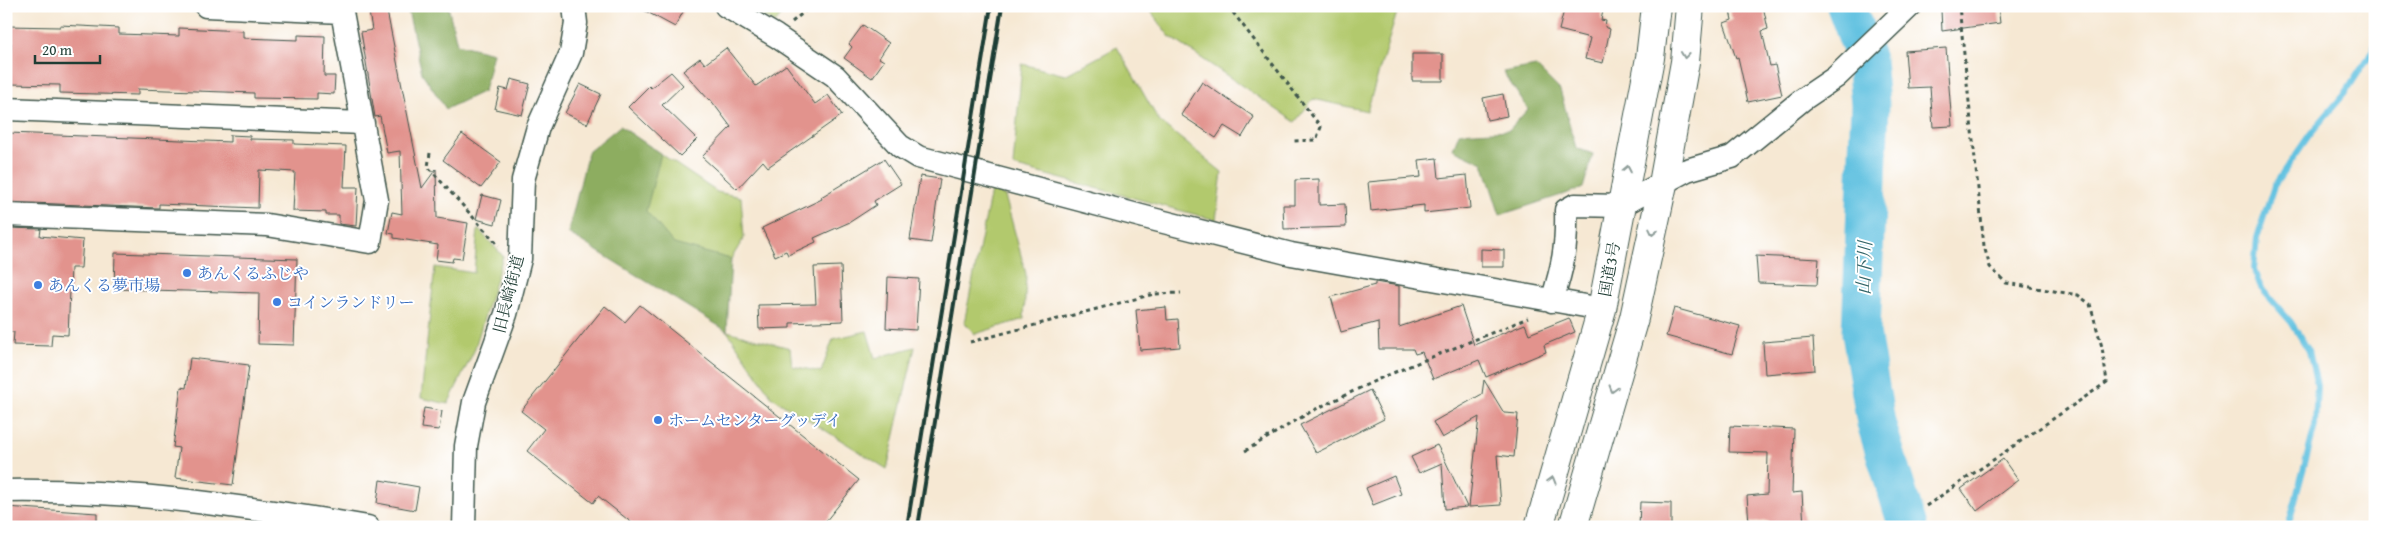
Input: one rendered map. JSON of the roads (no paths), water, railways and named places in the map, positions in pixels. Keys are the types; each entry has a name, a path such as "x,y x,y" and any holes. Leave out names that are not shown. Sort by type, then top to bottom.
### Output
{"highway":[{"name":"国道3号","path":"1539,527 1602,309 1620,206 1650,58 1656,6"},
{"name":"国道3号","path":"1574,527 1634,318 1663,184 1685,62 1690,6"}],"street":[{"path":"6,215 267,225 370,242 377,200 342,12 206,6"},
{"name":"旧長崎街道","path":"464,527 466,446 474,402 506,314 520,259 523,180 538,127 571,53 576,23 574,6"},
{"path":"726,6 776,36 835,76 900,146 918,157 1292,254 1602,309"},
{"path":"1552,301 1564,264 1567,238 1566,210 1575,205 1620,206 1687,170 1732,157 1844,69 1910,6"},
{"path":"6,109 363,123"},
{"path":"6,491 123,494 248,507 368,527"}],"waterway":[{"name":"山下川","path":"1846,6 1866,60 1870,104 1861,333 1876,423 1908,527"},
{"path":"2288,527 2315,426 2317,385 2309,351 2291,322 2261,288 2254,269 2257,238 2274,186 2310,134 2346,92 2375,44"}],"railway":[{"path":"907,527 991,6"},
{"path":"918,527 1002,6"}],"place":[{"name":"あんくるふじや","path":"187,273"},
{"name":"あんくる夢市場","path":"38,285"},
{"name":"コインランドリー","path":"277,302"},
{"name":"ホームセンターグッデイ","path":"658,420"}]}
